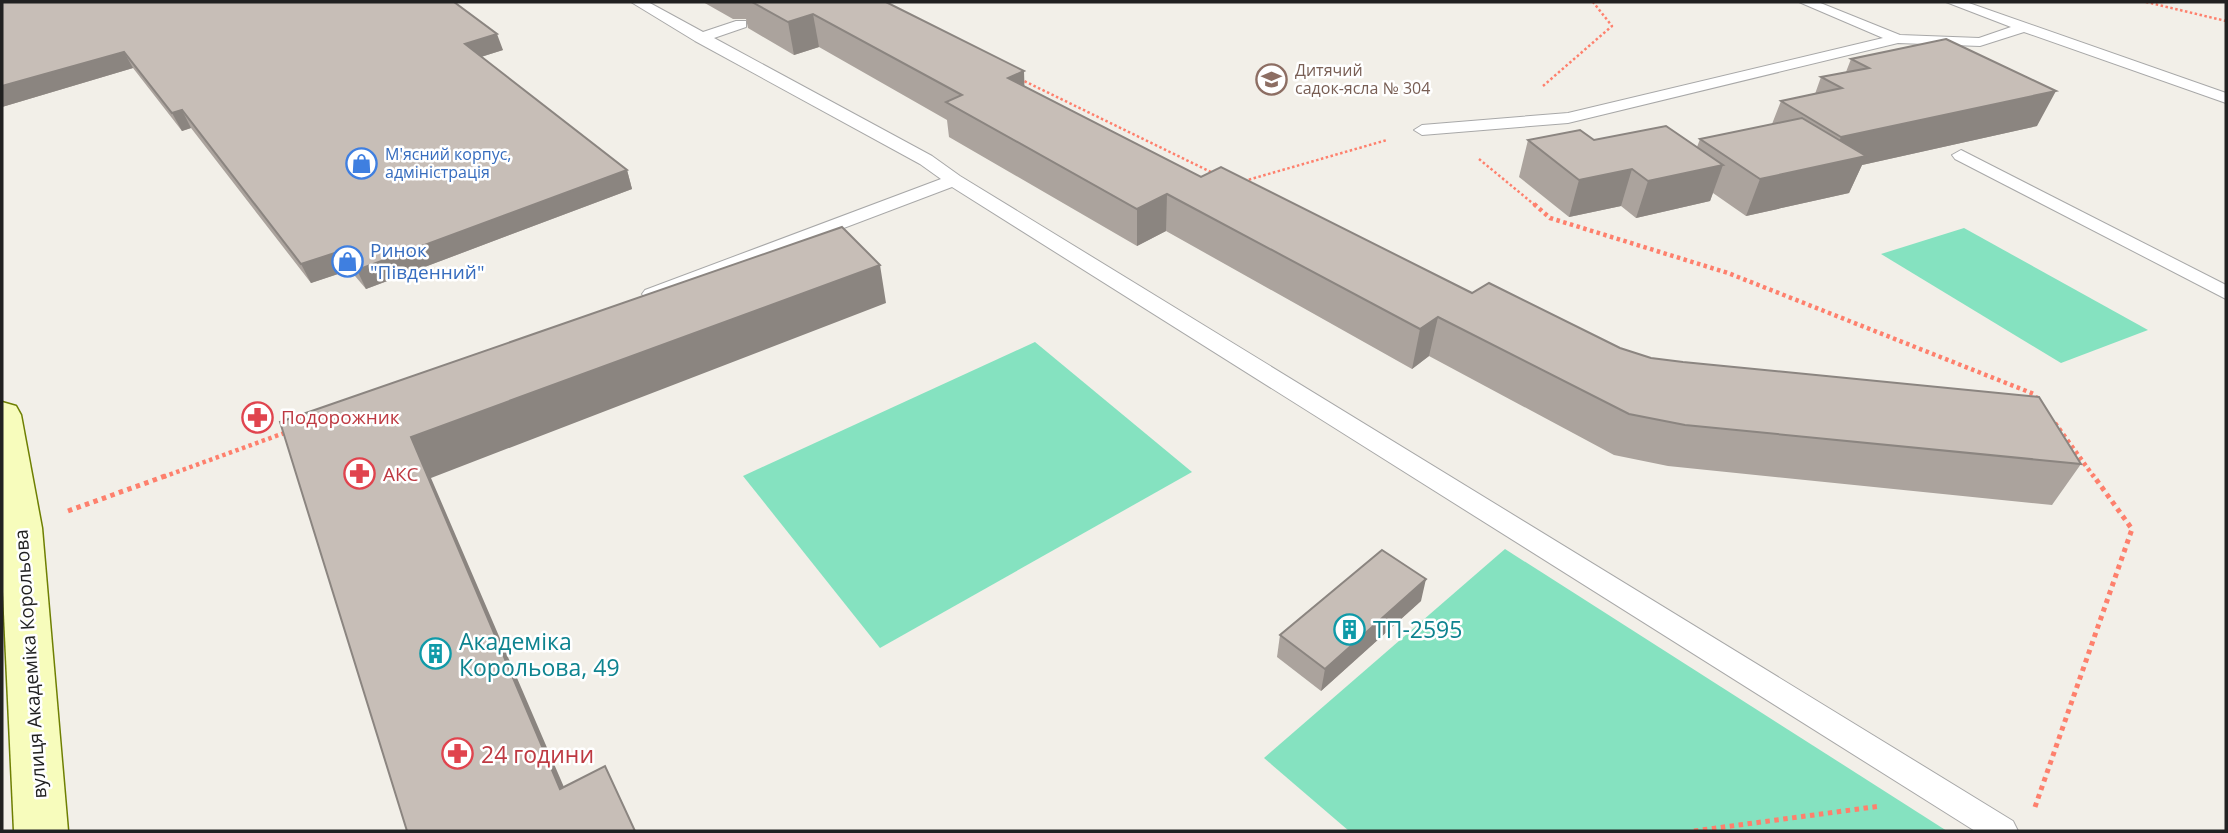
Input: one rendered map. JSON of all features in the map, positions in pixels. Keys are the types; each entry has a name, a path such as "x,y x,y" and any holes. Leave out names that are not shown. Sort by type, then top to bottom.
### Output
{"main road":[{"name":"вулиця Академіка Корольова","path":"2,415 22,528 41,831"}],"lane":[{"path":"638,2 926,160 954,180 2003,831"},
{"path":"1806,2 1898,39"},
{"path":"1953,2 2226,98"},
{"path":"700,38 741,24"},
{"path":"1422,130 1568,118 1898,39 1980,42 2025,27"},
{"path":"1961,155 2226,293"},
{"path":"631,302 954,180"}],"path":[{"path":"1593,2 1612,26 1470,151 1550,218 1728,273 2034,394 2042,406"},
{"path":"2146,2 2226,20"},
{"path":"1013,75 1224,178"},
{"path":"1236,183 1422,130"},
{"path":"2031,818 2133,529 2050,417"},
{"path":"22,528 291,430"},
{"path":"1694,831 1946,797"}],"green space":[{"path":"1964,228 2148,330 2061,363 1881,254"},
{"path":"1035,342 1192,472 880,648 743,476"},
{"path":"1505,549 1947,831 1349,831 1264,758"}],"building":[{"path":"2,2 454,2 497,34 465,44 627,170 357,270 341,251 301,264 182,110 172,113 124,52 2,86"},
{"path":"752,2 886,2 1024,71 1008,78 1201,177 1221,167 1472,293 1489,283 1620,348 1651,358 2039,397 2081,464 1685,425 1629,414 1438,317 1420,329 1167,194 1137,209 946,102 962,95 813,14 788,22"},
{"path":"1946,39 2056,91 1841,137 1781,101 1842,88 1821,77 1869,68 1851,59"},
{"path":"1802,118 1866,156 1760,179 1700,139"},
{"path":"1666,126 1723,165 1648,181 1632,169 1579,180 1528,140 1580,130 1594,140"},
{"path":"842,227 880,265 411,437 560,789 605,766 635,831 407,831 280,422"},
{"name":"ТП-2595","path":"1382,550 1426,579 1325,669 1280,635"}],"place":[{"name":"Дитячий садок-ясла № 304","path":"1272,79"},
{"name":"М'ясний корпус, адміністрація","path":"362,163"},
{"name":"Ринок \"Південний\"","path":"347,261"},
{"name":"Подорожник","path":"258,417"},
{"name":"АКС","path":"360,474"},
{"name":"ТП-2595","path":"1350,629"},
{"name":"Академіка Корольова, 49","path":"436,654"},
{"name":"24 години","path":"458,754"}]}
